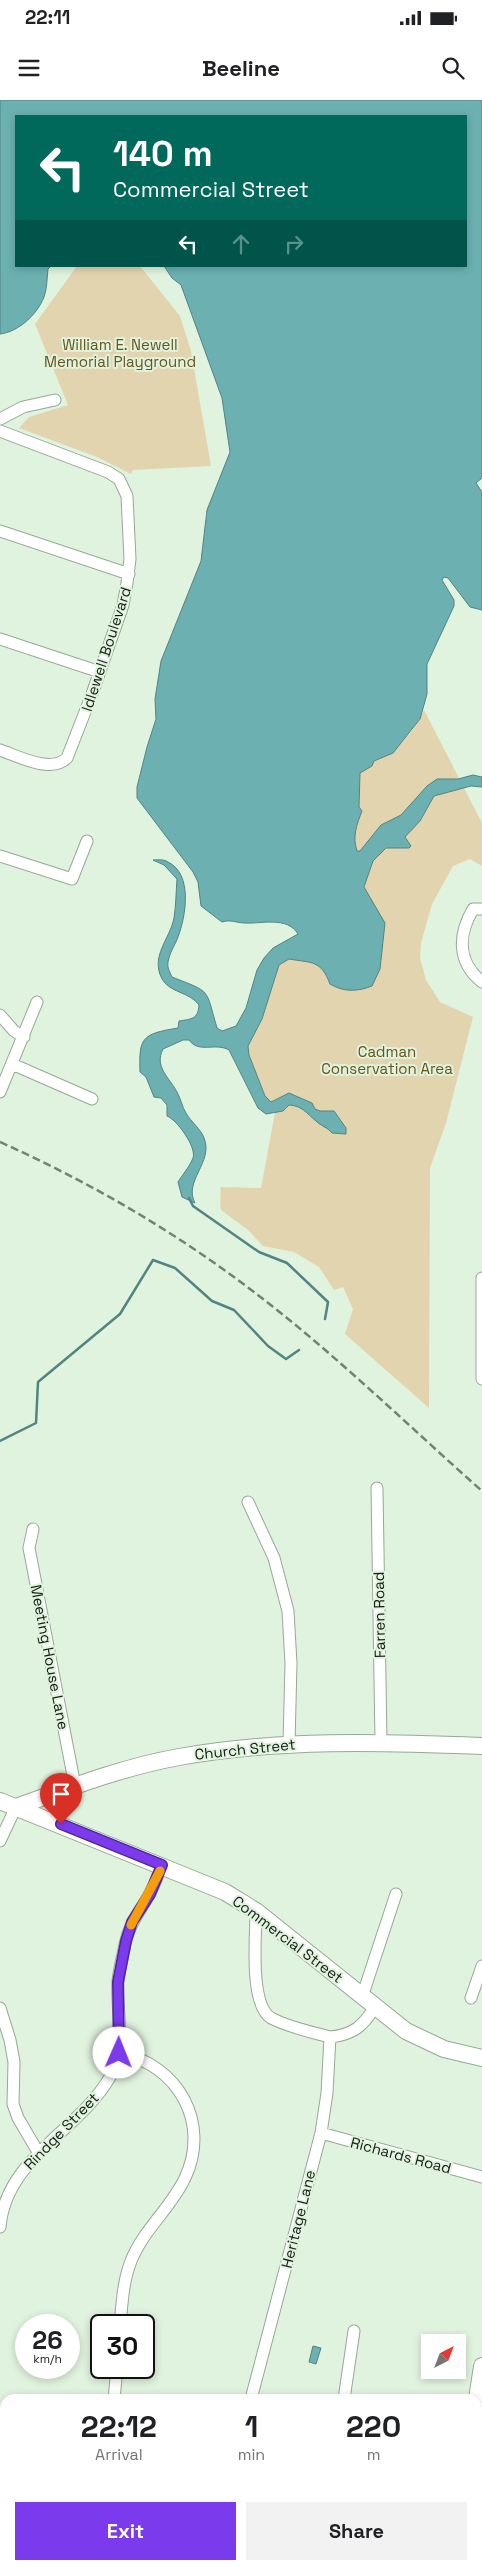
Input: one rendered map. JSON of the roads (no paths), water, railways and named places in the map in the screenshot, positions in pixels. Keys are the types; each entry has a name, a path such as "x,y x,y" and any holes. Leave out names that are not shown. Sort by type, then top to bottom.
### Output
{"main road":[{"name":"Church Street","path":"16,1807 75,1786 178,1757 289,1744 381,1742 482,1746"},
{"name":"Commercial Street","path":"0,1801 225,1892 256,1911 406,2031 436,2045 482,2058"},
{"path":"478,2394 482,2366"}],"street":[{"path":"0,419 23,407 55,400"},
{"name":"Idlewell Boulevard","path":"0,431 99,468 120,480 126,491 128,502 129,574 123,605 71,750 60,763 48,765 0,750"},
{"path":"0,531 129,574"},
{"path":"0,639 100,672"},
{"path":"0,856 72,879 86,841"},
{"path":"482,910 473,908 468,918 461,950 462,957 473,975 482,982"},
{"path":"0,1092 37,1002"},
{"path":"0,1015 14,1031 24,1037"},
{"path":"12,1064 92,1099"},
{"path":"482,1278 482,1379"},
{"name":"Farren Road","path":"377,1488 381,1742"},
{"path":"248,1502 274,1558 288,1611 291,1663 289,1744"},
{"name":"Meeting House Lane","path":"33,1529 29,1548 75,1786"},
{"path":"0,1841 16,1807"},
{"name":"Rindge Street","path":"0,2226 1,2213 8,2194 38,2152 96,2097 110,2078 119,2053 118,1982 126,1941 132,1922 150,1894 162,1865"},
{"path":"362,1997 396,1894"},
{"path":"256,1911 257,1984 263,2010 271,2018 330,2037 354,2032 364,2024 375,2008"},
{"path":"471,1998 482,1966"},
{"path":"0,2008 10,2040 14,2062 13,2104 18,2118 38,2152"},
{"name":"Heritage Lane","path":"252,2394 321,2133 327,2093 330,2037"},
{"path":"119,2053 147,2061 172,2080 184,2097 193,2132 190,2162 185,2179 140,2243 130,2262 126,2274 121,2314"},
{"name":"Richards Road","path":"321,2133 482,2177"},
{"path":"345,2394 354,2331"},
{"path":"114,2394 116,2379"}],"water":[{"path":"0,100 482,100 482,478 476,483 482,492 482,610 470,607 448,578 444,577 442,580 454,600 454,606 427,664 427,694 420,719 393,753 374,761 372,766 360,773 359,807 362,811 355,835 357,851 360,851 381,825 401,815 427,786 437,779 458,779 473,775 482,777 482,787 471,786 434,796 420,821 405,837 411,846 409,848 386,848 373,861 364,887 385,923 380,969 372,986 356,990 345,990 330,984 323,971 310,962 289,959 279,965 262,1019 248,1046 249,1055 265,1096 271,1102 289,1093 312,1103 315,1109 320,1111 334,1111 346,1128 346,1134 332,1133 304,1110 294,1106 289,1105 283,1111 266,1114 258,1108 229,1050 218,1047 198,1046 189,1040 183,1040 163,1049 160,1061 161,1067 177,1092 186,1113 203,1135 206,1147 205,1155 193,1187 192,1195 195,1203 182,1197 178,1182 193,1158 192,1147 180,1128 167,1116 167,1105 161,1098 154,1097 146,1077 140,1072 140,1052 145,1039 156,1033 178,1028 179,1021 194,1018 199,1005 191,997 166,984 159,971 159,955 174,918 177,879 164,865 153,860 165,860 176,868 184,885 185,907 181,928 169,959 169,970 172,977 201,989 205,993 211,1005 217,1028 222,1031 236,1026 246,1008 257,970 264,958 273,948 298,934 293,928 281,923 222,922 201,906 198,882 193,872 137,798 137,787 156,719 155,699 161,661 201,561 207,510 230,452 222,398 181,285 172,278 165,267 467,267 467,115 15,115 15,267 50,267 48,269 44,297 37,310 20,326 7,333 0,334"},
{"path":"313,2346 321,2348 316,2364 309,2362"}],"waterway":[{"path":"189,1198 193,1206 259,1252 287,1263 328,1302 325,1319"},
{"path":"0,1441 36,1423 38,1382 120,1314 153,1260 175,1268 212,1301 234,1310 268,1346 286,1359 299,1350"}],"railway":[{"path":"0,1142 63,1172 125,1206 214,1262 304,1332 482,1491"}],"park label":[{"name":"William E. Newell Memorial Playground","path":"120,352"},
{"name":"Cadman Conservation Area","path":"387,1060"}]}
